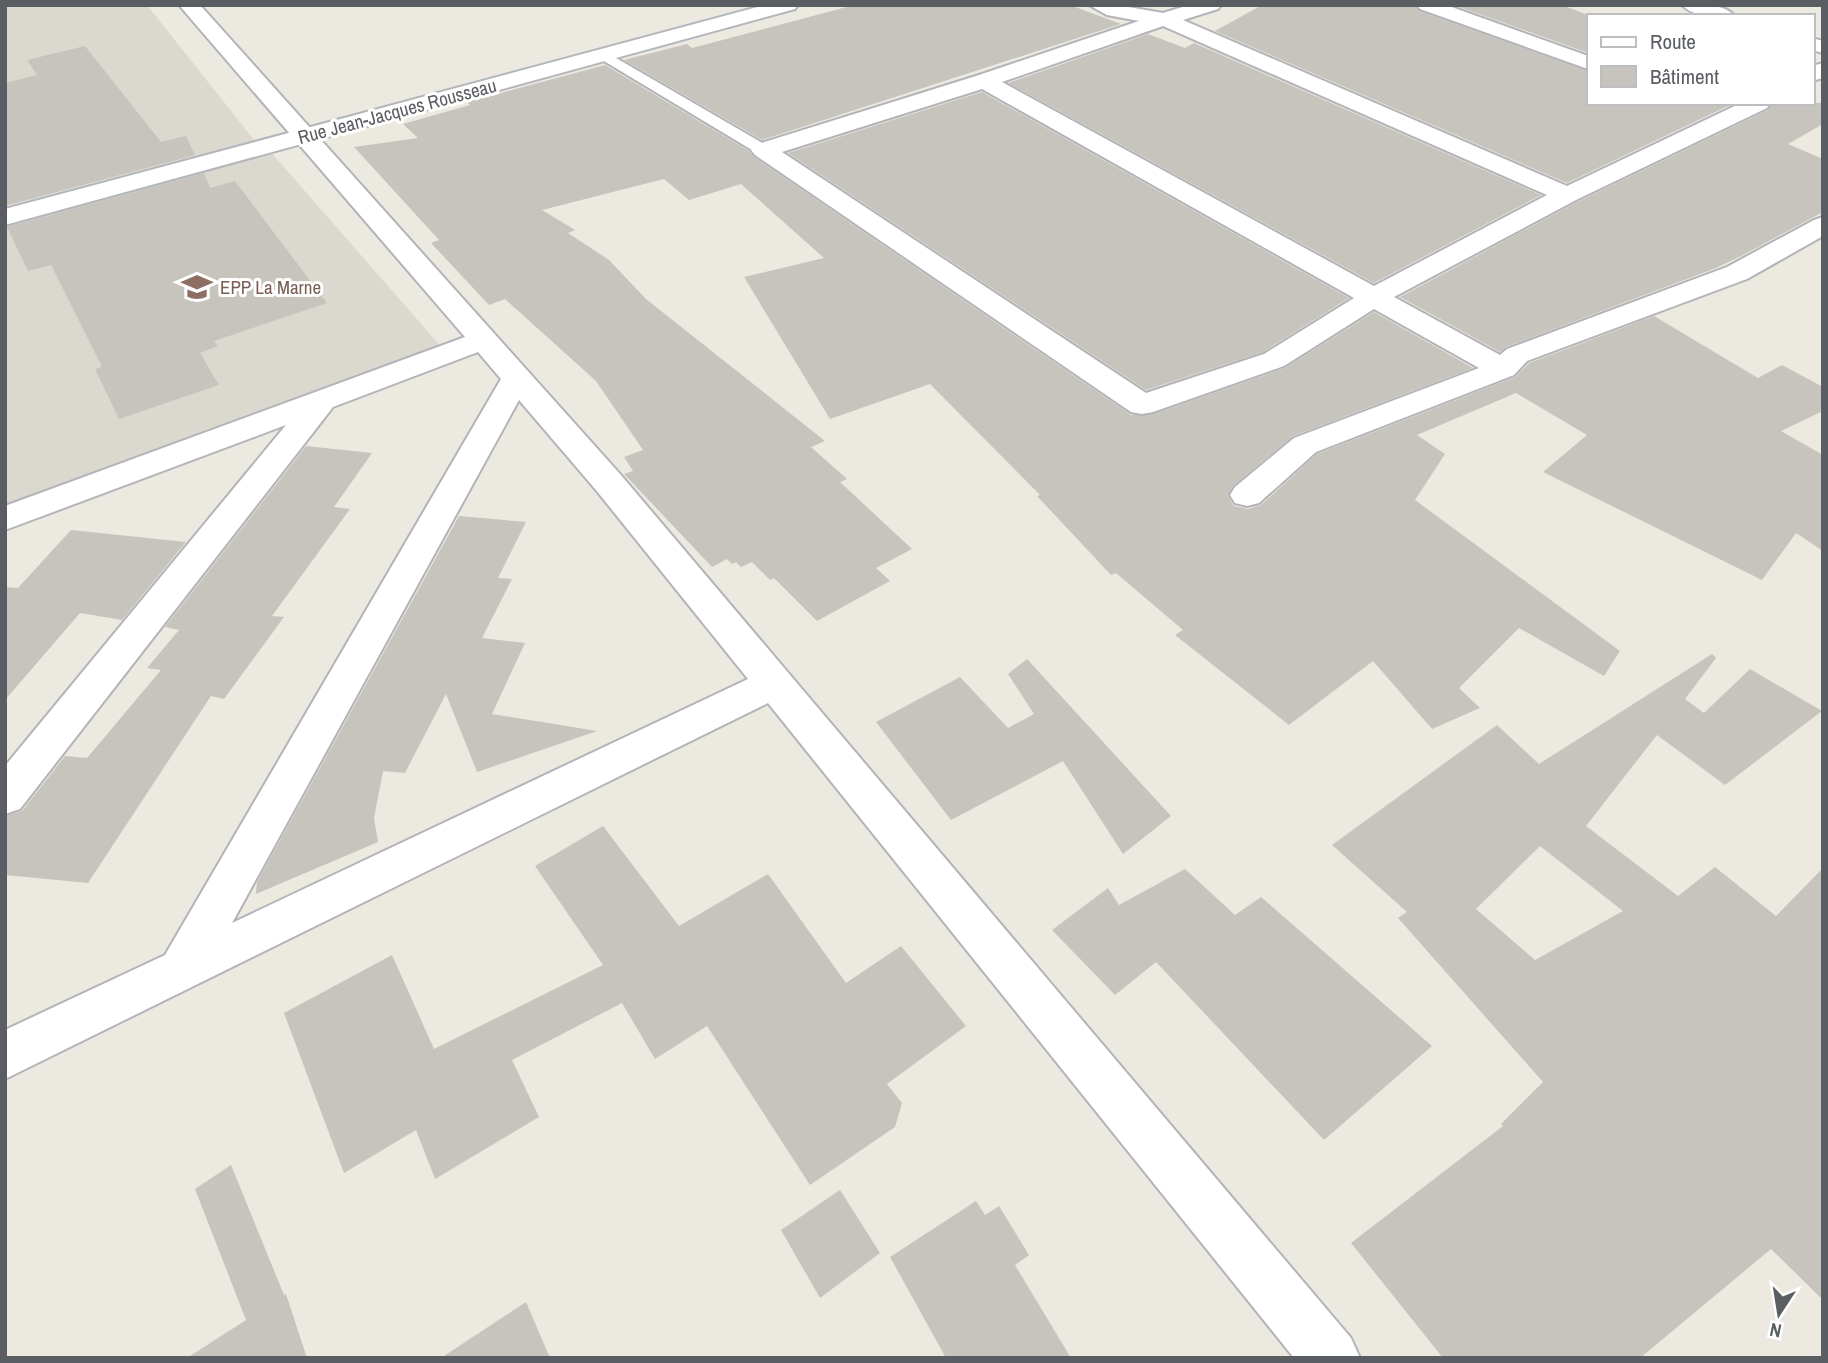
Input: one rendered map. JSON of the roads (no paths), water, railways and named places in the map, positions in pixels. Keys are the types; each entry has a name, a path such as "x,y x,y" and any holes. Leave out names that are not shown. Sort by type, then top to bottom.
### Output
{"street":[{"path":"189,5 608,482 1331,1358"},
{"name":"Rue Jean-Jacques Rousseau","path":"5,217 788,5"},
{"path":"1099,5 1114,11 1164,19 1567,195"},
{"path":"763,150 984,81 1210,5"},
{"path":"1427,5 1587,63"},
{"path":"1692,5 1719,14"},
{"path":"984,81 1503,369"},
{"path":"1717,105 1748,109"},
{"path":"763,150 1142,405 1274,360 1374,297 1567,195 1748,109"},
{"path":"1247,495 1305,445 1503,369 1517,355 1737,273 1823,225"},
{"path":"5,519 484,340"},
{"path":"181,970 516,378"},
{"path":"5,797 322,401"},
{"path":"5,1055 775,683"}],"lane":[{"path":"604,55 763,150"}],"place":[{"name":"EPP La Marne","path":"197,287"}]}
